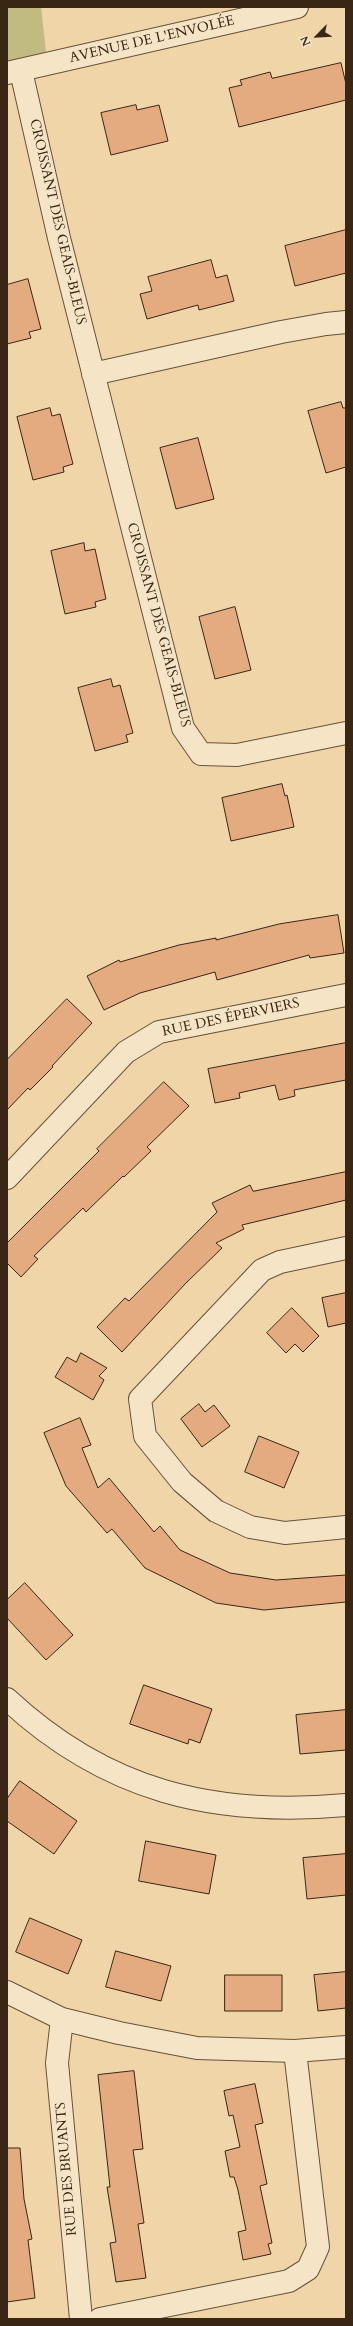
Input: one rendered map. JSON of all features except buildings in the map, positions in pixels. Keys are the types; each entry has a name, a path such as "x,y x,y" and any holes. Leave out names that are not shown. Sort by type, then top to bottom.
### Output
{"street":[{"name":"AVENUE DE L'ENVOLÉE","path":"14,72 297,7"},
{"name":"CROISSANT DES GEAIS-BLEUS","path":"14,72 57,230 184,728 201,754 237,755 346,733"},
{"path":"93,374 280,332 346,322"},
{"name":"RUE DES ÉPERVIERS","path":"7,1178 126,1052 159,1032 346,995"},
{"path":"346,1248 280,1262 262,1270 140,1400 145,1436 182,1482 216,1511 250,1527 285,1532 346,1527"},
{"path":"7,1699 54,1739 83,1757 127,1779 169,1793 240,1807 278,1809 346,1805"},
{"path":"7,1992 62,2019 119,2033 197,2048 295,2052 346,2047"},
{"name":"RUE DES BRUANTS","path":"62,2019 57,2063 81,2319"},
{"path":"100,2319 290,2281 308,2269 318,2247 295,2052"}],"shaded area":[{"path":"7,7 41,7 48,70 7,78"}]}
